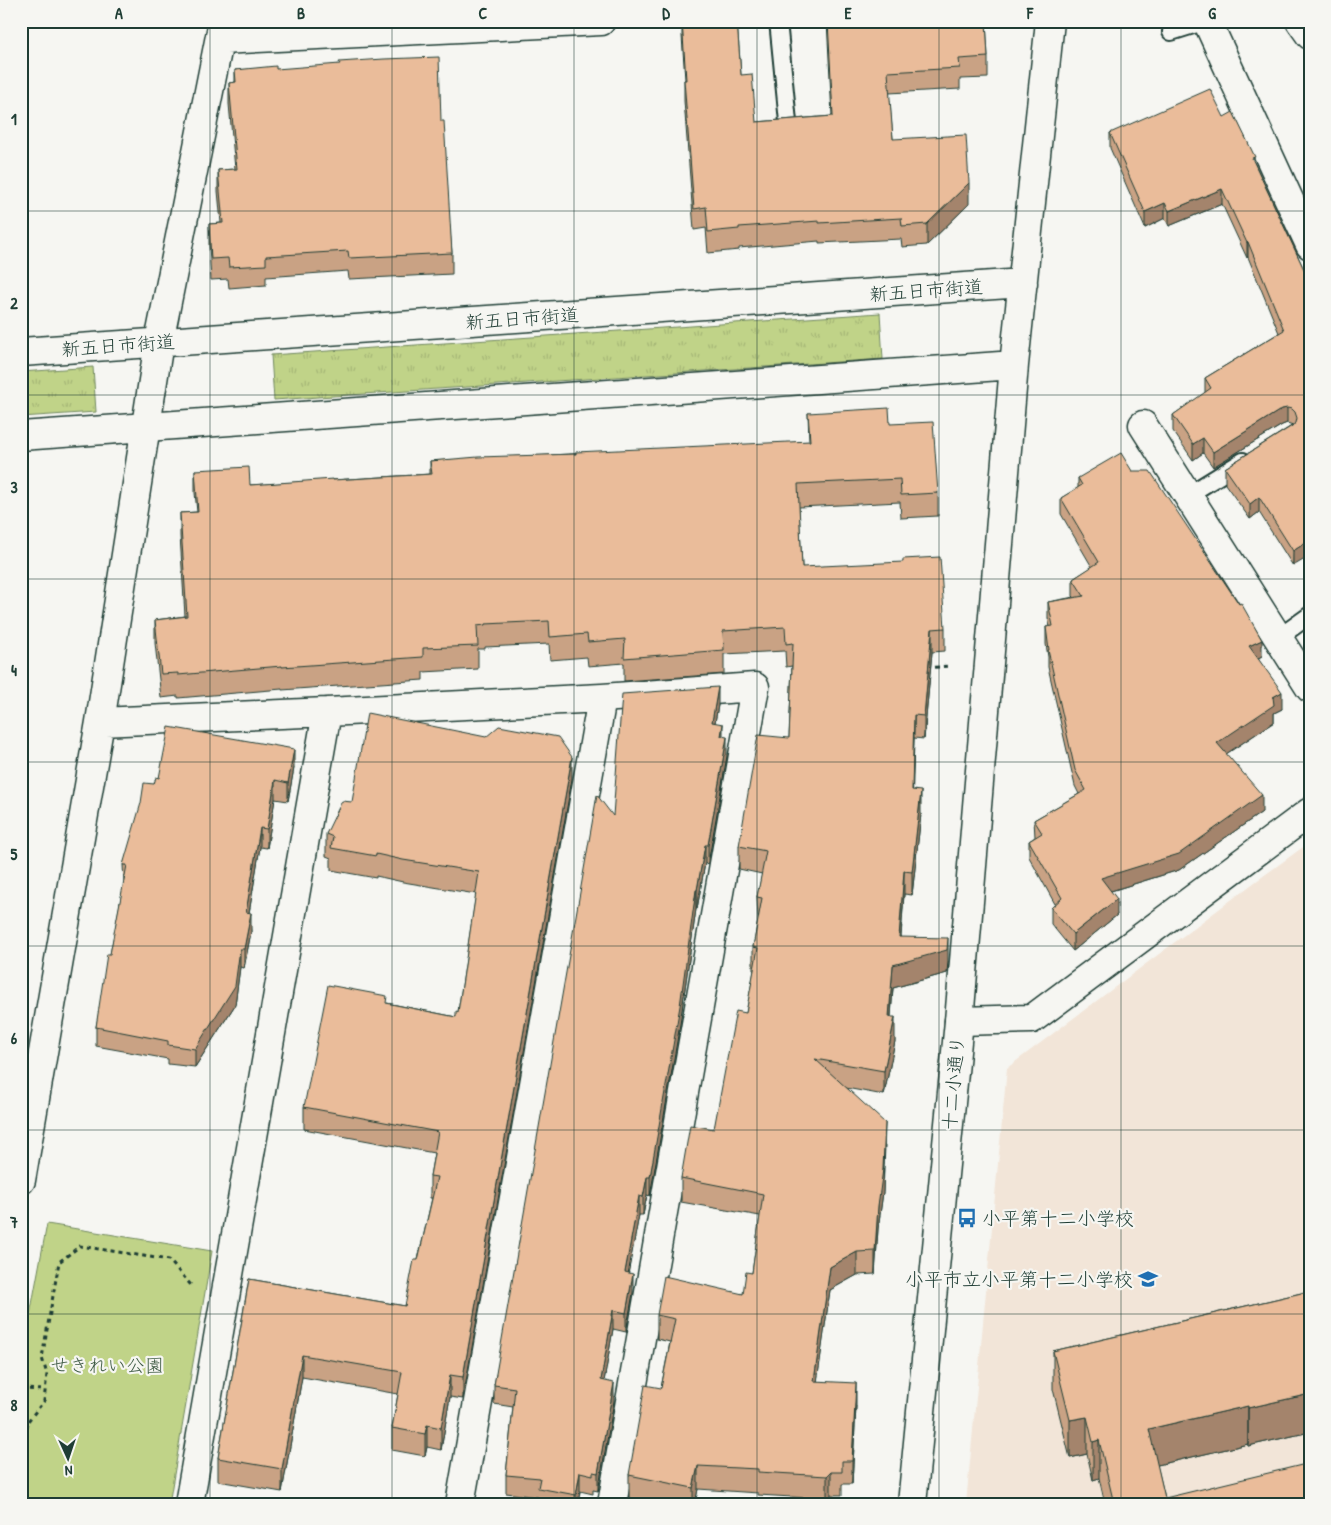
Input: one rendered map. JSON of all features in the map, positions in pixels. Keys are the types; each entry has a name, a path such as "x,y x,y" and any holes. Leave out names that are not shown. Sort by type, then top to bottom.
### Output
{"street":[{"path":"21,1180 100,722 159,342 222,30 601,21"},
{"path":"958,1021 1014,365 1050,21"},
{"path":"1206,21 1310,245"},
{"path":"1300,21 1310,36"},
{"name":"新五日市街道","path":"21,352 1023,283"},
{"path":"21,436 1014,365"},
{"path":"1143,425 1310,688"},
{"path":"100,722 602,698 756,687 612,1504"},
{"path":"460,1504 602,698"},
{"path":"189,1504 327,712"},
{"name":"十二小通り","path":"912,1504 958,1021 1032,1019 1310,812"}],"lane":[{"path":"778,21 788,122"},
{"path":"1170,32 1206,21"},
{"path":"1188,495 1254,454"},
{"path":"1278,638 1310,615"}],"path":[{"path":"921,668 950,666"},
{"path":"21,1460 28,1420 44,1401 47,1374 42,1358 58,1262 80,1246 170,1260 193,1287"},
{"path":"21,1389 45,1390"}],"shaded area":[{"name":"小平市立小平第十二小学校","path":"1310,842 1310,1504 966,1504 1007,1068"}],"green space":[{"path":"880,313 883,359 274,400 271,355"},
{"path":"93,367 96,412 21,417 21,372"},
{"name":"せきれい公園","path":"47,1224 212,1251 169,1504 21,1504 21,1363"}],"building":[{"path":"682,21 737,21 741,75 752,74 756,122 833,116 828,21 986,21 988,57 959,59 960,68 888,72 893,139 966,135 969,183 927,224 902,226 901,218 819,223 819,221 739,227 739,229 708,232 706,207 694,209 684,80 686,80"},
{"path":"439,57 441,121 444,121 452,253 349,258 348,251 266,256 266,265 229,267 228,258 211,259 209,224 223,223 218,170 237,169 229,83 236,82 235,70 276,66 276,69 340,64 339,62"},
{"path":"1210,89 1224,117 1233,112 1255,157 1252,158 1310,284 1310,540 1293,551 1259,497 1250,504 1225,468 1296,423 1295,412 1292,409 1282,409 1213,452 1203,438 1193,444 1173,415 1211,388 1205,378 1284,330 1248,242 1222,189 1169,211 1165,203 1145,212 1110,133"},
{"path":"889,408 890,424 933,422 938,493 901,495 900,479 798,484 802,567 903,562 903,559 940,557 945,628 932,629 924,716 914,715 912,790 921,791 912,872 904,871 899,937 948,938 947,950 893,965 889,1017 895,1017 884,1071 815,1059 885,1123 883,1169 875,1251 857,1252 830,1267 814,1381 856,1383 852,1461 842,1461 842,1472 831,1472 827,1476 758,1472 758,1469 698,1466 693,1488 629,1475 645,1385 661,1388 675,1319 657,1315 664,1276 743,1294 746,1272 752,1273 763,1194 681,1178 690,1125 714,1129 736,1011 746,1013 758,948 753,947 762,898 757,897 766,851 739,846 758,735 789,738 793,643 786,644 785,627 723,631 724,650 624,658 625,639 588,642 587,634 550,637 549,621 485,624 477,626 478,646 423,648 423,657 178,675 178,673 161,674 155,620 187,616 180,513 198,512 195,470 249,467 250,485 432,474 430,461 478,457 576,454 576,452 810,441 808,413"},
{"path":"1121,453 1132,471 1150,471 1239,604 1241,603 1262,640 1249,646 1282,692 1273,697 1274,705 1217,743 1262,795 1179,854 1101,878 1117,899 1073,934 1051,908 1062,898 1029,841 1042,833 1034,820 1086,790 1075,770 1048,650 1046,627 1053,626 1048,602 1084,596 1073,579 1099,562 1061,498 1082,485 1078,478"},
{"path":"718,687 712,722 723,724 721,736 727,737 708,845 705,845 696,890 680,1006 650,1177 647,1177 643,1197 639,1196 625,1272 633,1274 626,1313 613,1310 601,1380 614,1383 598,1473 593,1472 593,1475 580,1472 576,1495 538,1488 540,1478 506,1475 515,1388 494,1385 597,795 613,816 622,694"},
{"path":"367,713 486,737 499,726 558,737 572,757 463,1377 450,1375 441,1428 427,1425 425,1434 392,1428 402,1372 302,1355 282,1469 218,1458 249,1279 405,1306 414,1260 418,1260 437,1177 430,1176 438,1132 304,1107 328,985 387,996 386,1003 456,1017 479,872 331,848 333,837 326,834 342,801 352,802"},
{"path":"169,727 294,749 288,783 275,780 267,829 260,828 246,912 251,913 244,949 240,949 235,986 195,1049 168,1045 168,1041 96,1027 107,954 110,954 127,865 123,865 141,803 144,783 154,784 156,777 159,778"},
{"path":"1310,1291 1310,1394 1149,1429 1165,1498 1310,1463 1310,1504 1114,1504 1099,1440 1093,1442 1087,1417 1070,1420 1053,1351"}],"place":[{"name":"小平第十二小学校","path":"967,1218"},
{"name":"小平市立小平第十二小学校","path":"1148,1279"}]}
